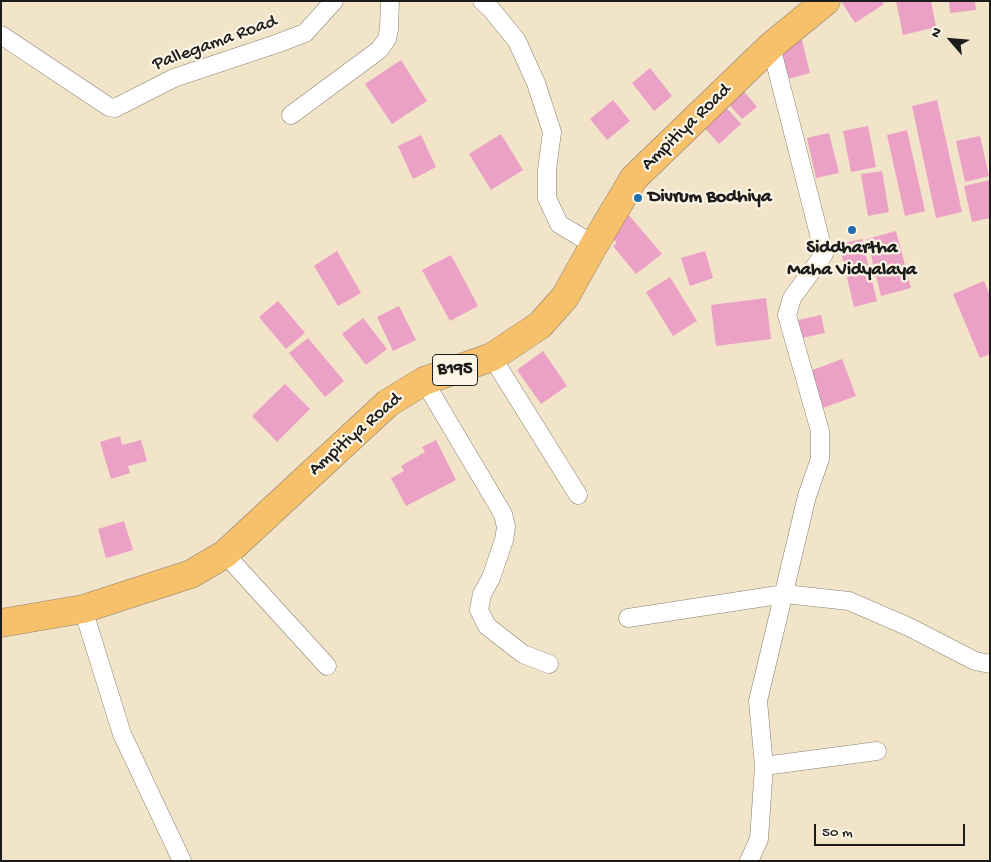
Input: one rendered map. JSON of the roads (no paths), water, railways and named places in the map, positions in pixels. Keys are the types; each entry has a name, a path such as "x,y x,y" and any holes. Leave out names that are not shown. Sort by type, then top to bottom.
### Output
{"main road":[{"name":"Ampitiya Road","path":"1,623 83,609 191,574 225,554 388,403 424,381 492,357 540,325 565,297 634,178 771,46 826,1"}],"street":[{"name":"Pallegama Road","path":"1,35 109,107 116,108 174,78 306,33 334,1"},
{"path":"292,114 379,50 387,39 390,1"},
{"path":"482,1 491,9 517,41 536,83 552,132 546,170 547,198 559,224 594,245"},
{"path":"749,861 759,839 764,766 758,701 807,496 820,459 820,431 787,315 792,298 824,254 771,46"},
{"path":"492,357 578,495"},
{"path":"424,381 503,514 506,527 504,540 491,578 482,594 479,610 487,626 523,654 549,664"},
{"path":"225,554 326,666"},
{"path":"628,618 785,594 849,600 909,627 976,662 990,664"},
{"path":"83,609 122,734 182,861"},
{"path":"764,766 877,751"}],"place":[{"name":"Divrum Bodhiya","path":"638,198"},
{"name":"Siddhartha Maha Vidyalaya","path":"852,230"}]}
